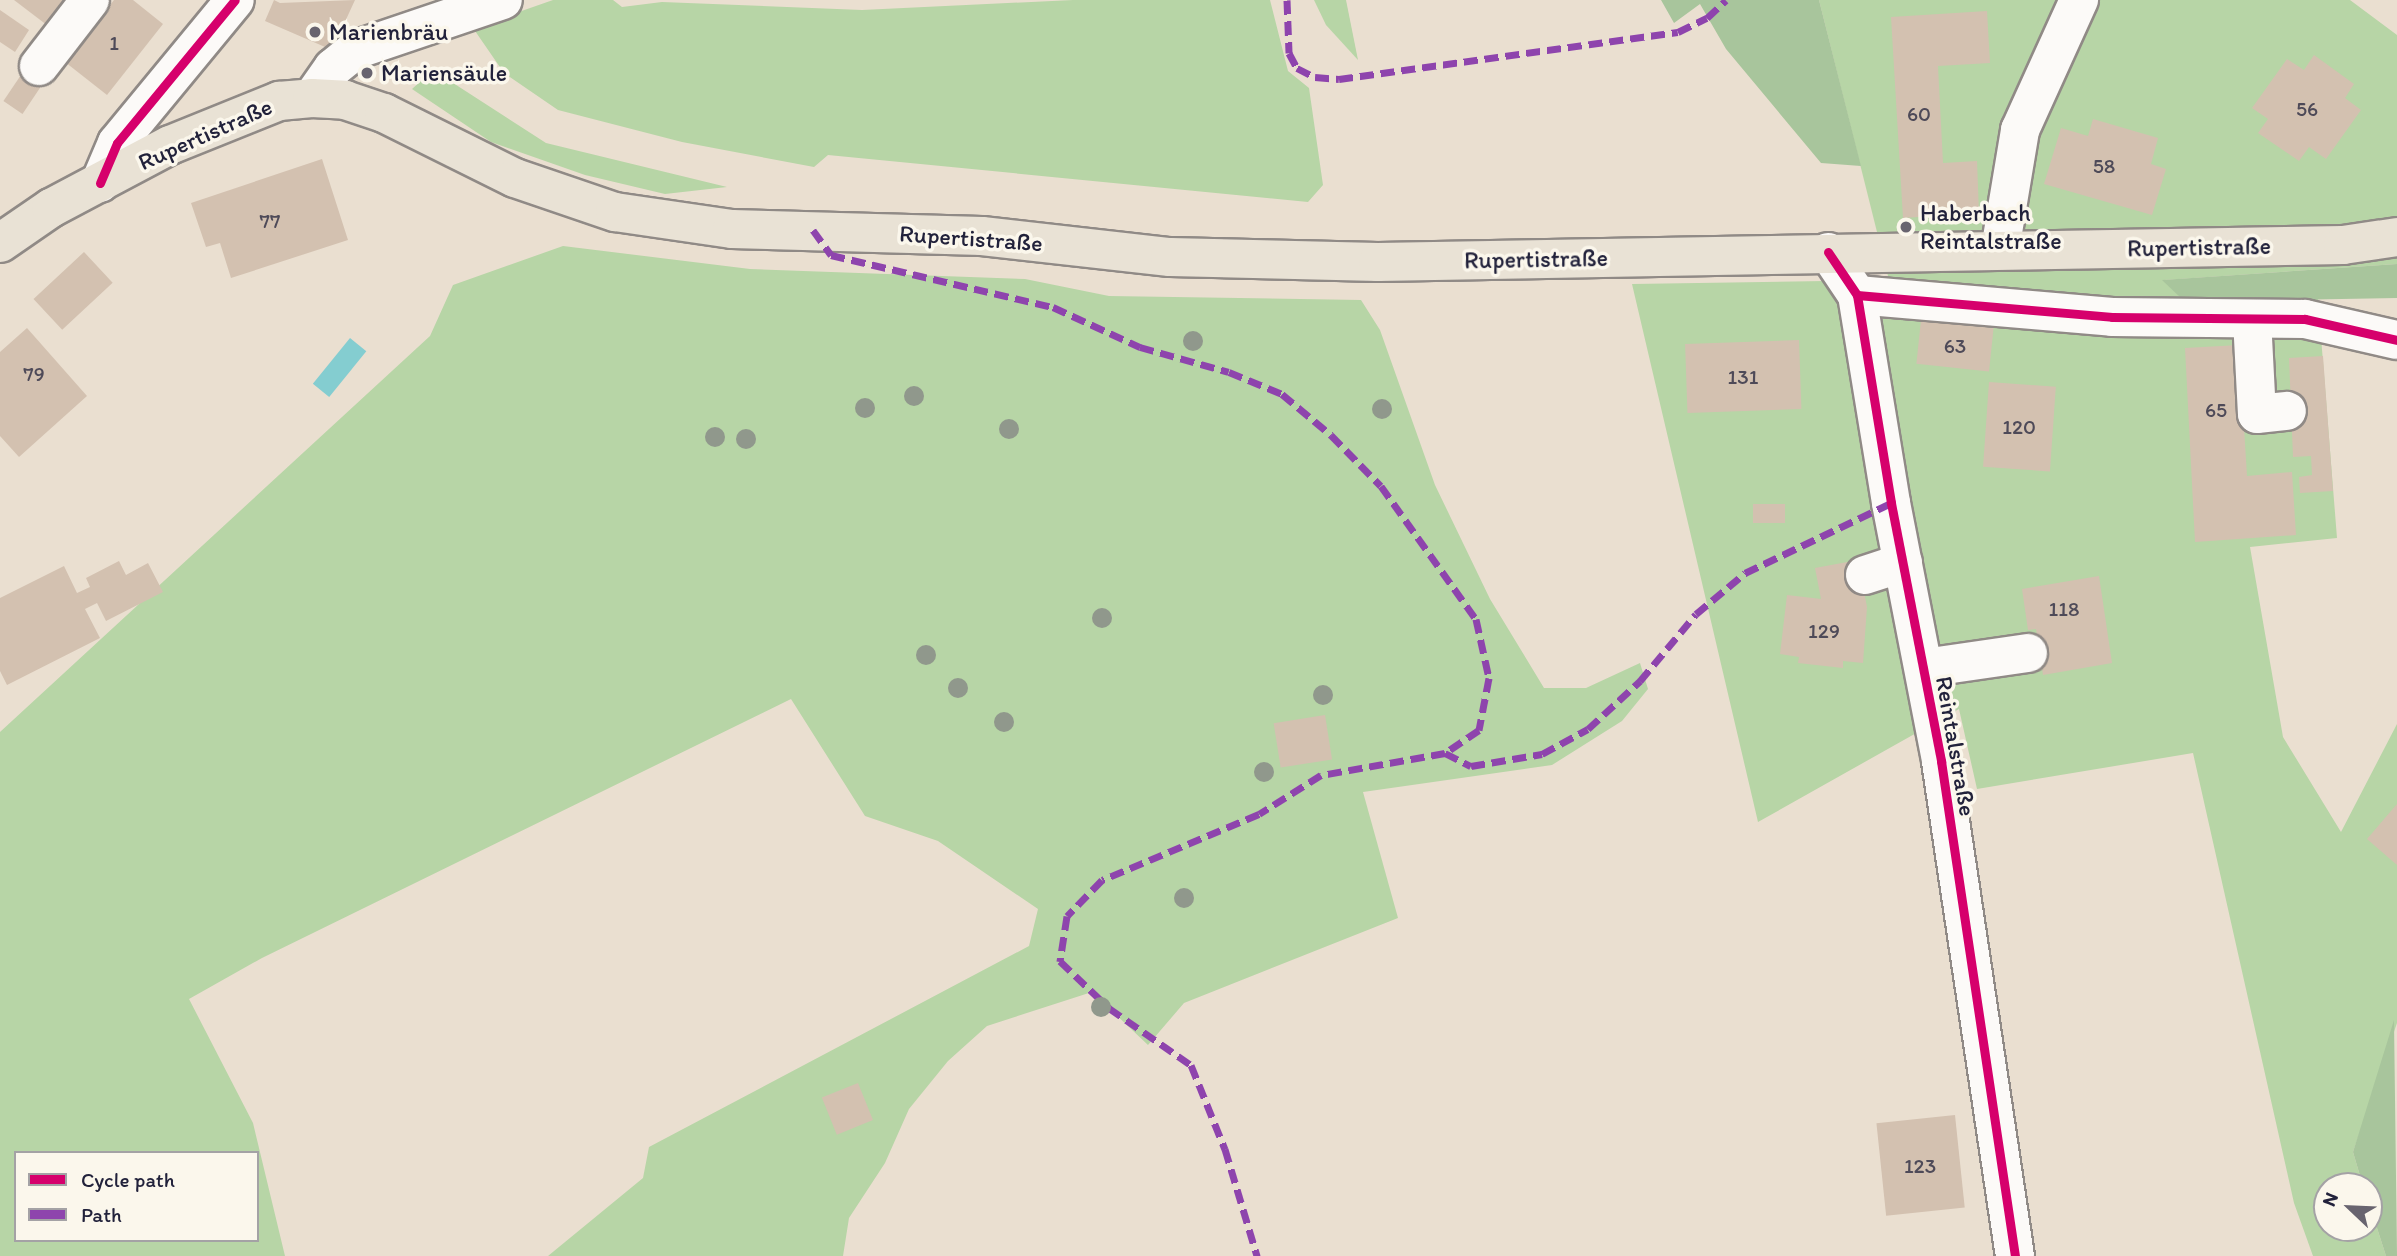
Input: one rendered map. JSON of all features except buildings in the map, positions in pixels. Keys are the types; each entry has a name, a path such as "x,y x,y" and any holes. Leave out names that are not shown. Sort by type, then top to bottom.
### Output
{"main road":[{"name":"Rupertistraße","path":"0,243 100,183 226,121 279,101 312,98 345,100 384,113 514,178 615,212 696,226 982,236 1170,257 1378,262 2343,245 2397,237"}],"street":[{"path":"39,66 90,0"},
{"path":"312,98 333,68 355,50 393,38 455,9 502,0"},
{"path":"2000,250 2020,130 2079,0"},
{"path":"100,183 117,143 221,5"},
{"name":"Reintalstraße","path":"1828,252 1857,295 1903,563 1924,668 2015,1256"},
{"path":"1857,295 2112,317 2305,319 2397,340"},
{"path":"2252,319 2258,414 2287,411"},
{"path":"1865,575 1903,563"},
{"path":"1924,668 2028,653"}],"green space":[{"path":"553,0 613,0 622,7 662,2 862,10 1073,0 1270,0 1288,71 1309,88 1323,185 1308,202 828,155 814,167 682,142 558,110 504,73 473,28"},
{"path":"1314,0 1346,0 1358,60 1326,25"},
{"path":"1661,0 1819,0 1861,166 1821,163 1726,49 1700,4 1674,23"},
{"path":"1819,0 2350,0 2397,35 2397,264 2164,280 2185,302 2318,299 2337,538 2250,547 2283,737 2341,832 2397,724 2397,1023 2353,1152 2359,1172 2313,1172 2313,1242 2382,1242 2386,1256 2313,1256 2294,1203 2193,753 1977,789 1959,709 1758,822 1632,284 1889,280"},
{"path":"433,70 546,143 727,187 665,194 585,175 491,142 412,89"},
{"path":"563,246 750,269 1025,279 1109,296 1361,300 1380,330 1435,485 1490,599 1544,688 1586,688 1640,663 1648,689 1622,721 1552,765 1363,792 1398,918 1184,1003 1148,1045 1092,992 987,1026 948,1061 909,1109 885,1163 849,1218 843,1256 548,1256 643,1178 649,1147 1029,946 1038,909 938,841 865,816 791,699 262,958 189,999 253,1123 285,1256 0,1256 0,732 430,336 453,285"},
{"path":"2397,264 2397,298 2185,302 2162,280"},
{"path":"2394,1020 2397,1256 2386,1256 2382,1242 2383,1172 2359,1172 2353,1152"}],"water":[{"path":"350,338 366,351 329,397 313,384"}],"marked path":[{"path":"1287,0 1289,53 1297,68 1315,77 1339,79 1678,32 1707,18 1726,0"},
{"path":"813,230 831,255 1053,307 1140,347 1229,372 1282,394 1331,435 1381,486 1476,619 1489,678 1479,730 1445,753 1321,775 1259,814 1102,880 1067,916 1060,961 1109,1008 1191,1065 1225,1149 1257,1256"},
{"path":"1445,753 1471,766 1542,754 1588,729 1640,681 1696,614 1745,573 1891,503"}],"cycle path":[{"path":"100,183 117,143 235,0"},
{"path":"1828,252 1857,295 1891,503 1941,761 2015,1256"},
{"path":"1857,295 2112,317 2305,319 2397,340"}],"place":[{"name":"Marienbräu","path":"315,32"},
{"name":"Mariensäule","path":"367,73"},
{"name":"Haberbach Reintalstraße","path":"1906,227"}]}
